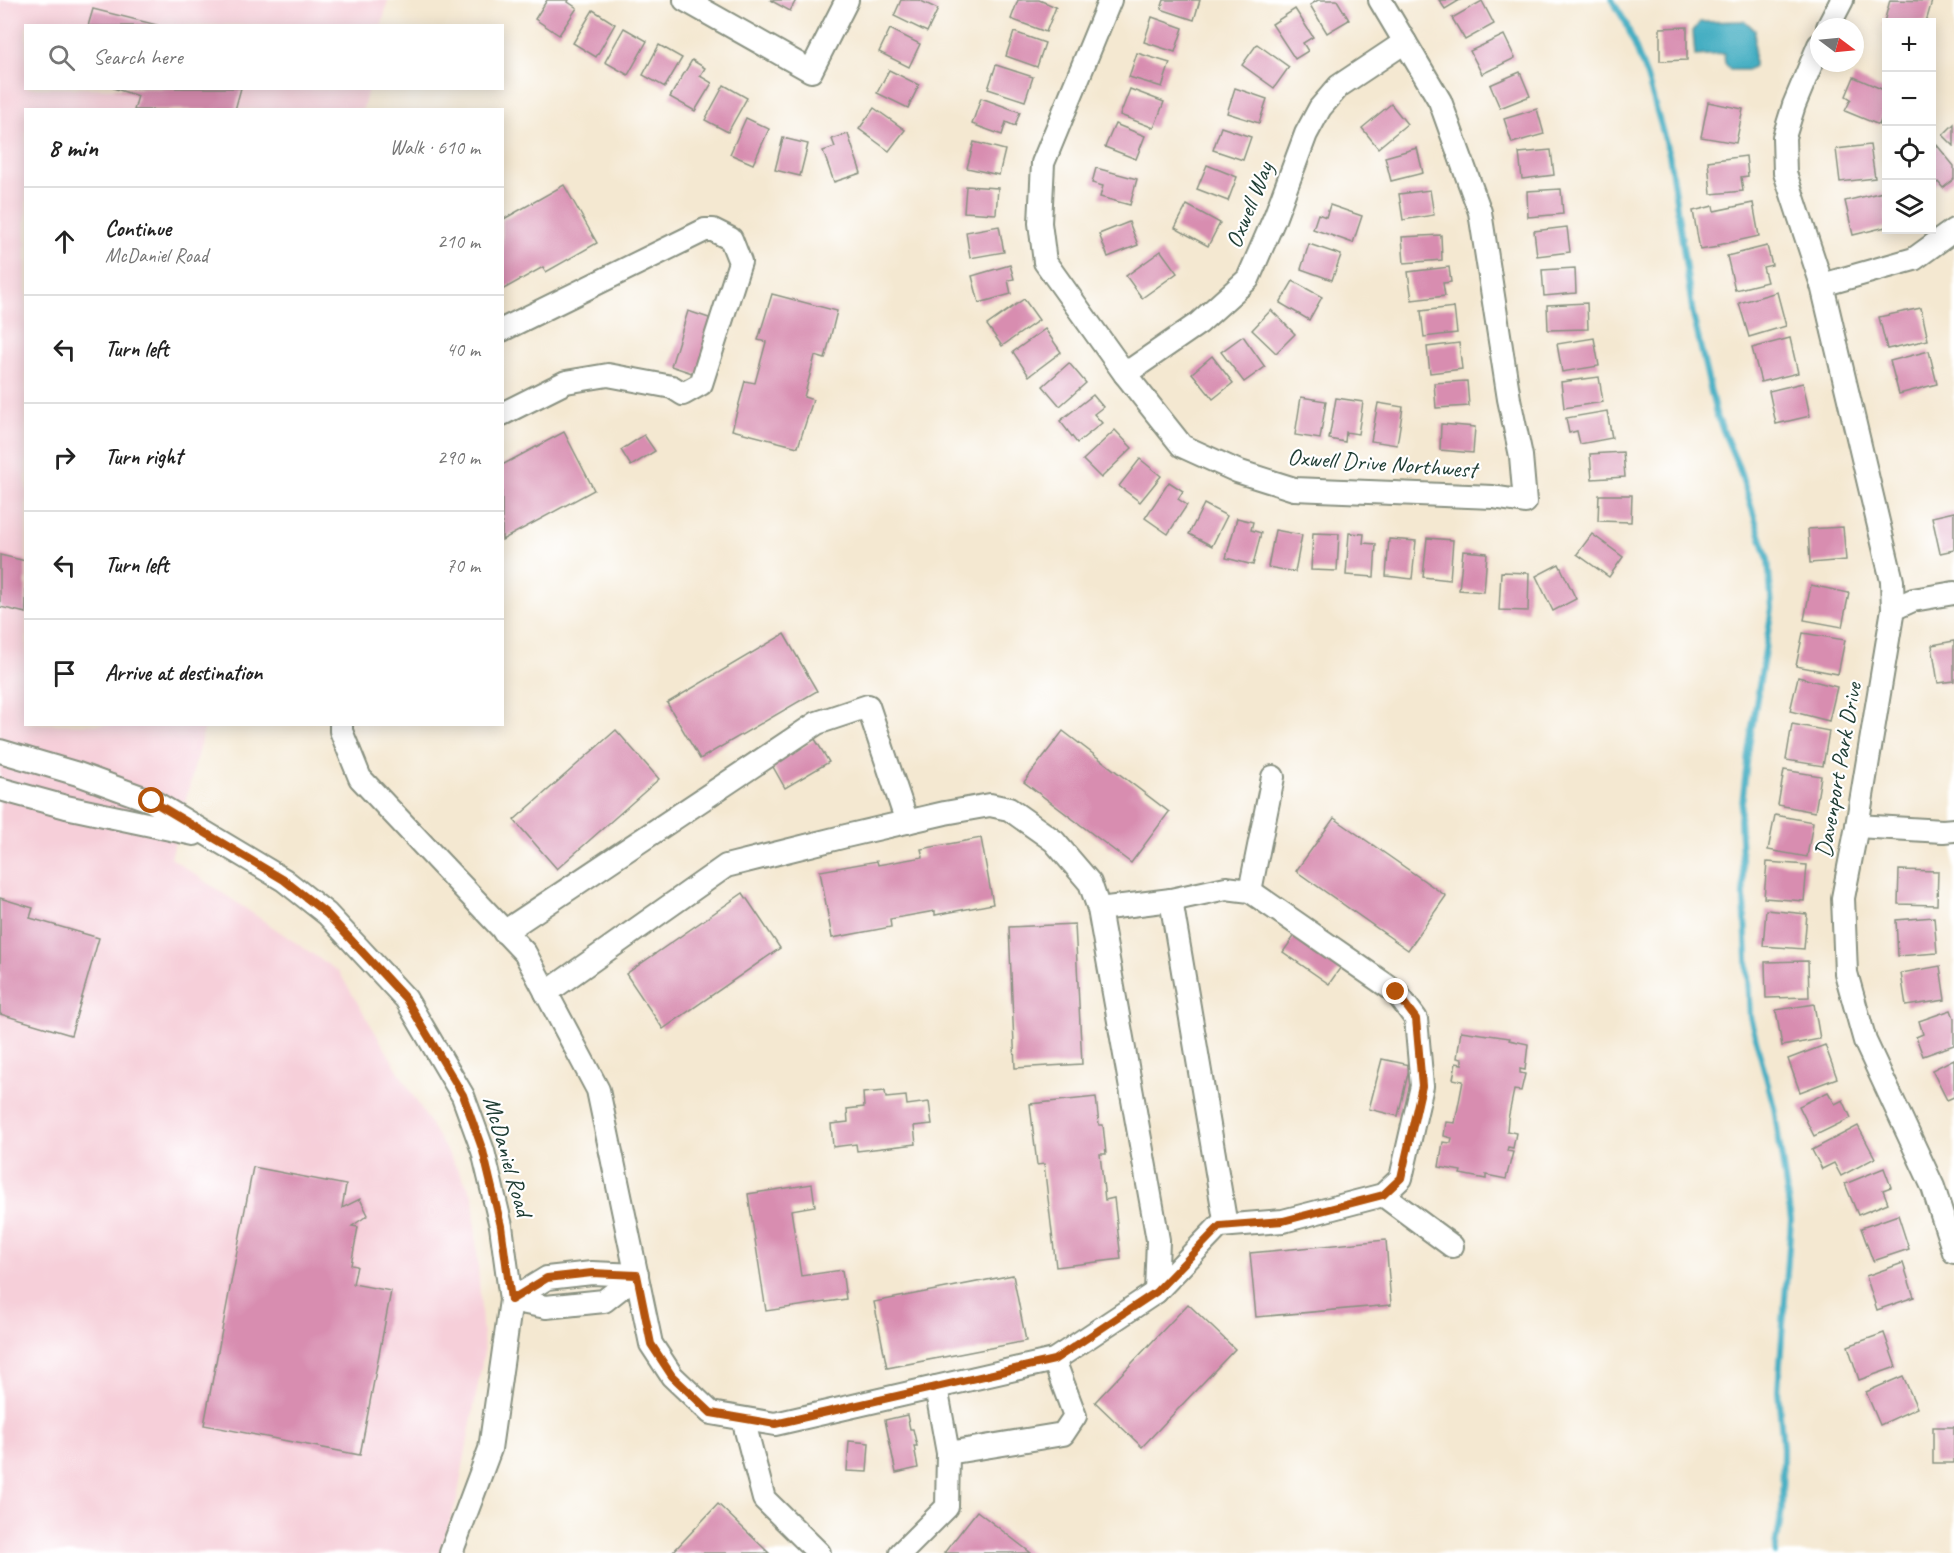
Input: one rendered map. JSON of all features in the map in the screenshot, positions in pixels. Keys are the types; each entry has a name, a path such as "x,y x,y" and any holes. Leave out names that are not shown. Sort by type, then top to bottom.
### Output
{"street":[{"path":"685,0 811,71 847,0"},
{"name":"Oxwell Drive Northwest","path":"1110,0 1043,163 1040,223 1045,262 1125,374 1182,446 1237,471 1294,489 1493,497 1526,502 1521,456 1509,399 1480,212 1440,101 1380,0"},
{"path":"1833,18 1842,0"},
{"name":"Oxwell Way","path":"1125,374 1198,323 1248,279 1275,217 1306,134 1320,108 1339,86 1405,42"},
{"name":"Davenport Park Drive","path":"1810,67 1784,137 1785,173 1822,285 1892,581 1893,609 1843,898 1846,973 1865,1041 1933,1187 1954,1252"},
{"path":"504,329 705,230 713,230 731,239 740,262 701,384 683,393 672,387 608,375 566,382 504,413"},
{"path":"1822,285 1914,259 1954,231"},
{"path":"1893,609 1912,600 1954,593"},
{"path":"504,932 817,723 868,706 907,822"},
{"path":"341,726 360,778 525,953 598,1090 651,1344 672,1376 711,1413 775,1424 1054,1360 1156,1292 1220,1226 1225,1220 1172,900"},
{"name":"McDaniel Road","path":"0,752 78,774 152,801 284,880 327,914 406,999 463,1095 483,1151 501,1226 511,1300 490,1449 451,1553"},
{"path":"1250,891 1273,777"},
{"name":"McDaniel Road","path":"0,789 66,807 212,838"},
{"path":"546,993 726,866 907,822 990,805 1009,809 1054,841 1090,883 1099,909 1158,1240 1156,1292"},
{"path":"1857,826 1954,830"},
{"path":"1099,909 1172,900 1226,888 1250,891 1396,992 1416,1019 1422,1086 1401,1178 1383,1195 1283,1221 1220,1226"},
{"path":"1383,1195 1452,1246"},
{"path":"511,1300 546,1307 604,1301 637,1275"},
{"path":"948,1453 1063,1434 1075,1416 1054,1360"},
{"path":"901,1553 947,1507 948,1453 936,1387"},
{"path":"743,1419 764,1499 819,1553"}],"shaded area":[{"path":"0,0 388,0 382,24 24,24 24,90 368,90 363,108 24,108 24,726 205,726 171,858 339,972 473,1195 484,1352 457,1499 440,1553 0,1553"}],"water":[{"path":"1745,21 1755,30 1754,66 1748,70 1730,70 1725,64 1724,54 1695,56 1693,31 1700,22"}],"building":[{"path":"547,0 569,0 568,2 577,8 559,35 535,19"},
{"path":"770,0 796,0 790,11"},
{"path":"901,0 919,0 938,9 927,32 894,16"},
{"path":"1018,0 1039,0 1056,7 1046,32 1011,19"},
{"path":"1164,0 1200,0 1194,20 1161,9"},
{"path":"1318,0 1337,0 1349,20 1327,33 1310,5"},
{"path":"1439,0 1460,0 1445,9"},
{"path":"1890,0 1932,1 1927,18 1885,18"},
{"path":"1482,1 1494,24 1465,40 1452,18"},
{"path":"93,9 153,24 89,24"},
{"path":"1295,9 1313,37 1303,43 1308,51 1295,59 1272,24"},
{"path":"593,10 615,24 596,57 573,43"},
{"path":"1152,17 1183,28 1175,52 1144,42"},
{"path":"1687,27 1687,60 1660,61 1660,28"},
{"path":"624,28 647,41 628,75 605,62"},
{"path":"890,29 920,44 909,67 879,52"},
{"path":"1014,32 1045,43 1037,67 1006,56"},
{"path":"1504,35 1515,58 1482,74 1470,51"},
{"path":"1257,44 1289,67 1274,88 1242,65"},
{"path":"659,45 682,58 665,87 643,75"},
{"path":"1137,53 1170,63 1162,87 1129,77"},
{"path":"692,60 705,68 700,76 712,83 695,111 670,97"},
{"path":"996,65 1033,77 1025,101 988,89"},
{"path":"889,70 919,85 908,108 877,93"},
{"path":"1520,72 1530,96 1500,108 1490,85"},
{"path":"1854,77 1882,89 1882,117 1879,125 1845,111 1851,99 1846,96"},
{"path":"724,85 747,98 728,132 705,120"},
{"path":"1235,88 1267,99 1259,123 1227,113"},
{"path":"1130,89 1164,102 1154,128 1120,115"},
{"path":"119,90 240,90 236,108 135,108 138,96"},
{"path":"981,98 1020,112 1015,126 1006,122 1002,135 972,124"},
{"path":"1708,102 1743,109 1736,143 1701,137"},
{"path":"1391,104 1407,124 1378,148 1362,128"},
{"path":"874,108 905,130 889,151 859,129"},
{"path":"1537,109 1544,134 1512,143 1504,119"},
{"path":"746,118 769,129 753,164 730,154"},
{"path":"1115,124 1145,136 1136,159 1105,147"},
{"path":"1954,124 1954,146 1943,135"},
{"path":"1221,127 1251,137 1243,160 1213,150"},
{"path":"848,134 861,173 834,182 823,151 835,147 832,139"},
{"path":"783,138 808,144 800,176 775,170"},
{"path":"974,142 1005,150 999,175 967,168"},
{"path":"1936,144 1954,166 1954,179 1943,188 1938,182 1936,184"},
{"path":"1870,145 1875,178 1840,182 1836,149"},
{"path":"1417,148 1423,173 1391,181 1385,157"},
{"path":"1551,150 1554,175 1522,179 1519,153"},
{"path":"1746,156 1748,176 1741,177 1743,191 1711,194 1708,161"},
{"path":"1207,165 1237,177 1228,201 1197,189"},
{"path":"1096,168 1137,179 1130,205 1100,197 1103,186 1092,183"},
{"path":"564,185 597,243 546,272 543,267 504,289 504,219"},
{"path":"966,186 998,188 996,214 964,212"},
{"path":"1561,189 1563,214 1528,217 1527,191"},
{"path":"1430,190 1434,215 1403,220 1399,194"},
{"path":"1882,192 1882,228 1853,235 1845,201"},
{"path":"1753,203 1759,236 1700,250 1693,211 1713,206 1714,211"},
{"path":"1187,205 1220,223 1208,246 1175,228"},
{"path":"1330,205 1362,216 1353,243 1313,229 1318,214 1326,217"},
{"path":"1129,222 1138,245 1108,257 1099,234"},
{"path":"999,226 1004,252 970,258 966,232"},
{"path":"1567,227 1570,252 1537,256 1534,231"},
{"path":"1441,235 1442,260 1404,263 1402,237"},
{"path":"1309,244 1341,255 1332,280 1301,269"},
{"path":"1767,246 1772,265 1763,267 1767,282 1735,290 1727,256"},
{"path":"1161,251 1177,273 1142,298 1126,276"},
{"path":"1010,265 1014,279 1008,280 1011,294 979,303 972,276"},
{"path":"1449,267 1451,282 1443,283 1445,296 1412,300 1408,272"},
{"path":"1575,268 1576,293 1544,296 1542,270"},
{"path":"1293,281 1322,297 1309,320 1280,303"},
{"path":"1777,292 1786,326 1749,337 1739,303"},
{"path":"772,294 837,311 825,359 815,356 804,397 813,400 798,447 732,430 745,381 755,383 766,342 758,340"},
{"path":"1024,299 1039,320 1002,346 987,325"},
{"path":"1587,303 1588,329 1548,330 1547,305"},
{"path":"1454,307 1457,333 1424,337 1421,311"},
{"path":"1921,308 1928,340 1887,349 1879,317"},
{"path":"1271,310 1295,334 1276,353 1252,330"},
{"path":"688,311 715,320 698,375 671,366"},
{"path":"1045,329 1061,352 1029,376 1013,352"},
{"path":"1243,336 1265,367 1244,382 1221,352"},
{"path":"1594,338 1599,366 1562,372 1557,344"},
{"path":"1790,338 1798,373 1761,382 1752,348"},
{"path":"1459,343 1462,369 1430,373 1427,347"},
{"path":"1929,351 1937,384 1899,394 1890,361"},
{"path":"1212,356 1233,383 1213,399 1192,373"},
{"path":"1069,363 1086,383 1060,406 1043,386"},
{"path":"1599,377 1603,402 1564,408 1561,382"},
{"path":"1467,381 1469,406 1436,408 1434,383"},
{"path":"1803,383 1810,416 1776,424 1769,391"},
{"path":"1093,395 1103,407 1094,414 1102,423 1077,443 1060,421"},
{"path":"1301,397 1326,401 1320,439 1295,435"},
{"path":"1336,398 1363,402 1358,434 1346,432 1345,442 1329,439"},
{"path":"1378,403 1403,407 1397,445 1371,441"},
{"path":"1607,411 1612,438 1580,444 1577,431 1569,433 1566,418"},
{"path":"1441,424 1475,427 1473,453 1440,450"},
{"path":"1115,430 1132,448 1101,478 1083,460"},
{"path":"564,432 594,490 504,539 504,464"},
{"path":"644,435 655,451 631,466 621,450"},
{"path":"1623,452 1625,477 1592,479 1590,454"},
{"path":"1140,459 1161,476 1140,502 1119,486"},
{"path":"1169,482 1183,491 1178,499 1187,505 1168,534 1145,518"},
{"path":"1599,495 1632,495 1631,522 1598,521"},
{"path":"1204,504 1227,516 1212,546 1189,534"},
{"path":"1954,512 1954,550 1940,553 1932,517"},
{"path":"1237,518 1253,522 1251,530 1261,533 1253,565 1226,558"},
{"path":"1843,527 1846,560 1810,563 1808,529"},
{"path":"1275,530 1302,535 1295,572 1268,567"},
{"path":"1313,533 1339,534 1337,571 1311,570"},
{"path":"1349,533 1364,534 1363,543 1376,544 1374,577 1346,575"},
{"path":"1592,534 1623,557 1609,577 1577,554"},
{"path":"1427,538 1453,540 1450,580 1423,577"},
{"path":"1389,539 1416,541 1412,579 1386,576"},
{"path":"1463,551 1487,553 1484,592 1459,590"},
{"path":"0,555 24,561 24,613 0,607"},
{"path":"1559,564 1576,599 1553,611 1536,576"},
{"path":"1501,572 1529,573 1528,611 1499,610"},
{"path":"1811,585 1849,593 1842,627 1804,620"},
{"path":"1803,633 1845,640 1838,674 1796,666"},
{"path":"784,634 817,691 700,759 667,703"},
{"path":"1954,641 1954,681 1938,683 1932,645"},
{"path":"1798,677 1837,687 1829,721 1790,711"},
{"path":"1792,724 1829,731 1823,766 1786,760"},
{"path":"616,730 659,779 557,869 514,820"},
{"path":"1063,731 1169,812 1131,863 1024,782"},
{"path":"815,739 829,762 785,788 772,765"},
{"path":"1784,770 1821,776 1815,812 1778,805"},
{"path":"1775,815 1813,822 1807,857 1768,850"},
{"path":"1334,818 1446,896 1408,950 1296,871"},
{"path":"981,838 993,904 935,915 935,911 890,919 891,927 832,938 820,871 877,861 878,865 923,857 921,849"},
{"path":"1767,862 1807,865 1804,901 1764,898"},
{"path":"1899,870 1938,871 1937,905 1898,904"},
{"path":"743,893 780,948 663,1029 626,974"},
{"path":"0,898 33,908 30,918 99,938 71,1035 0,1014"},
{"path":"1766,910 1807,914 1804,949 1763,946"},
{"path":"1934,917 1937,953 1898,956 1896,920"},
{"path":"1075,924 1082,1064 1015,1068 1009,927"},
{"path":"1298,931 1343,964 1329,984 1283,952"},
{"path":"1808,961 1809,997 1766,998 1765,962"},
{"path":"1940,966 1945,1000 1906,1006 1901,973"},
{"path":"1814,1004 1820,1039 1782,1046 1776,1010"},
{"path":"1951,1010 1954,1018 1954,1045 1923,1056 1916,1037 1923,1034 1919,1021"},
{"path":"1461,1031 1510,1038 1509,1040 1528,1044 1525,1070 1520,1069 1520,1073 1525,1074 1521,1091 1514,1090 1508,1119 1507,1131 1516,1133 1513,1148 1508,1147 1507,1151 1513,1152 1506,1179 1486,1175 1486,1179 1439,1167 1443,1142 1451,1143 1452,1138 1444,1136 1446,1122 1455,1123 1463,1081 1453,1079 1456,1063 1462,1064 1462,1059 1457,1058"},
{"path":"1825,1045 1837,1078 1800,1092 1788,1059"},
{"path":"1382,1059 1410,1065 1398,1116 1369,1109"},
{"path":"1954,1059 1954,1097 1947,1100 1932,1070"},
{"path":"885,1091 886,1098 906,1096 907,1105 929,1102 932,1124 914,1126 916,1144 857,1151 856,1144 833,1147 831,1124 848,1122 847,1109 864,1107 863,1093"},
{"path":"1828,1092 1835,1104 1843,1100 1851,1118 1814,1136 1799,1106"},
{"path":"1096,1097 1099,1125 1103,1125 1106,1154 1100,1154 1105,1200 1114,1198 1121,1259 1056,1267 1044,1164 1037,1165 1030,1104"},
{"path":"1858,1126 1875,1158 1841,1176 1834,1163 1822,1169 1812,1150"},
{"path":"253,1167 346,1185 342,1208 360,1199 368,1215 352,1226 358,1227 351,1265 357,1266 353,1284 391,1291 360,1455 204,1425"},
{"path":"1884,1168 1891,1187 1883,1190 1888,1203 1858,1215 1845,1184"},
{"path":"812,1184 815,1206 791,1210 801,1276 842,1270 846,1299 766,1311 748,1194"},
{"path":"1898,1215 1909,1249 1873,1261 1861,1228"},
{"path":"1386,1240 1391,1305 1256,1317 1250,1253"},
{"path":"1903,1263 1914,1297 1877,1310 1866,1276"},
{"path":"1013,1275 1026,1341 887,1368 874,1302"},
{"path":"1188,1304 1235,1349 1142,1447 1095,1402"},
{"path":"1884,1333 1896,1367 1859,1380 1848,1346"},
{"path":"1903,1376 1917,1408 1880,1425 1866,1392"},
{"path":"907,1415 917,1446 914,1446 918,1468 896,1473 885,1420"},
{"path":"1933,1427 1954,1427 1954,1463 1933,1463"},
{"path":"849,1441 869,1443 867,1472 847,1471"},
{"path":"718,1504 769,1553 672,1553"},
{"path":"977,1511 1031,1553 944,1553"}],"waterway":[{"path":"1612,0 1626,23 1647,77 1669,154 1693,315 1716,414 1739,468 1768,560 1772,608 1749,746 1740,819 1750,1017 1774,1107 1791,1220 1778,1390 1783,1448 1782,1509 1775,1553"}],"route":[{"path":"152,801 284,880 327,914 406,999 463,1095 483,1151 501,1226 511,1300 547,1278 592,1273 637,1275 651,1344 672,1376 711,1413 775,1424 1054,1360 1156,1292 1220,1226 1283,1221 1383,1195 1401,1178 1422,1086 1416,1019 1396,992"}]}
